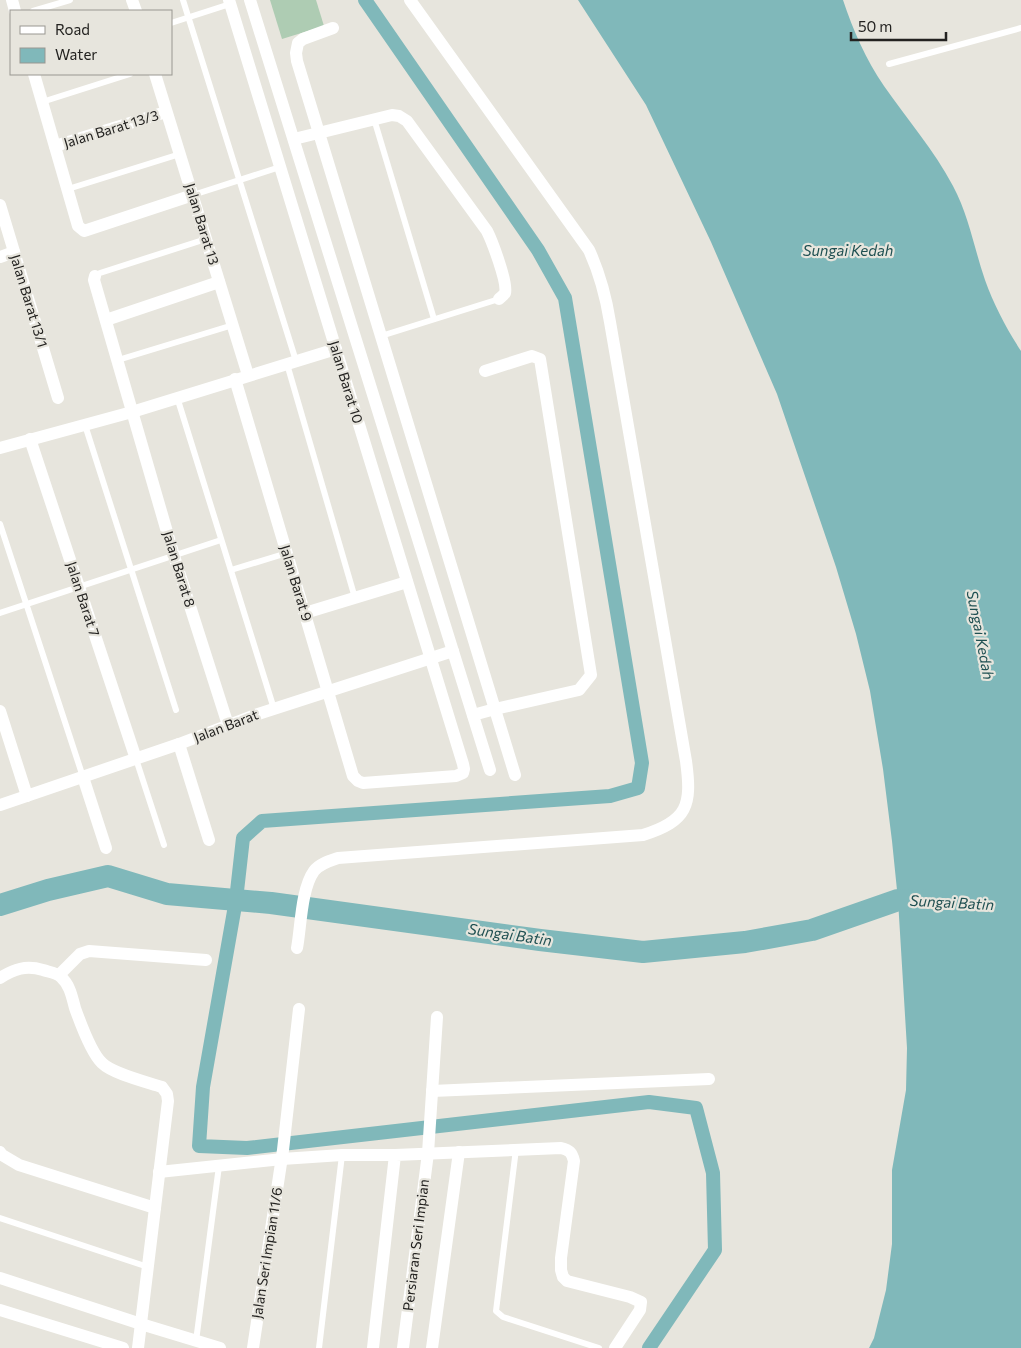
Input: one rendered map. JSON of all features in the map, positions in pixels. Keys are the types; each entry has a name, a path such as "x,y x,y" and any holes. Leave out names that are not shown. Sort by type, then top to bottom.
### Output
{"street":[{"path":"250,0 490,770"},
{"path":"297,948 309,882 314,872 320,866 338,858 643,835 667,826 679,817 687,805 689,793 686,761 612,332 598,268 589,250 410,0"},
{"name":"Jalan Barat 10","path":"229,2 464,769 463,773 456,776 363,782"},
{"path":"333,28 303,39 298,43 296,47 297,61 515,775"},
{"path":"34,75 78,226 84,231 193,195"},
{"name":"Jalan Barat 13","path":"155,75 248,375"},
{"name":"Jalan Barat 13/3","path":"55,146 166,112"},
{"path":"294,139 392,114 407,121 487,231 496,251 506,288 504,294 499,299"},
{"name":"Jalan Barat 13/1","path":"0,205 58,398"},
{"path":"0,257 14,252"},
{"name":"Jalan Barat 8","path":"95,276 94,280 174,556 228,725"},
{"path":"106,320 219,282"},
{"path":"0,448 132,412 248,375 336,350"},
{"path":"473,715 579,690 591,675 540,359 532,356 485,371"},
{"name":"Jalan Barat 9","path":"235,379 353,776 358,781 363,782"},
{"name":"Jalan Barat 7","path":"30,439 136,759"},
{"path":"305,613 407,582"},
{"name":"Jalan Barat","path":"0,805 179,744 274,709 453,651"},
{"path":"0,711 26,796"},
{"path":"179,744 209,840"},
{"path":"83,777 106,848"},
{"path":"59,975 80,954 89,951 206,960"},
{"path":"0,978 21,968 40,969 59,975 70,990 94,1054 102,1064 162,1088 167,1094 168,1101 160,1172 138,1348"},
{"name":"Jalan Seri Impian 11/6","path":"253,1348 283,1154 299,1009"},
{"name":"Persiaran Seri Impian","path":"402,1348 428,1147 437,1017"},
{"path":"432,1091 709,1079"},
{"path":"160,1172 219,1166 283,1154 395,1155 428,1147 458,1152 561,1148 569,1150 574,1161 561,1258 563,1277 567,1281 630,1297 641,1302 640,1310 615,1348"},
{"path":"0,1152 19,1165 155,1208"},
{"path":"432,1348 458,1152"},
{"path":"373,1348 395,1155"},
{"path":"0,1278 220,1348"},
{"path":"0,1310 124,1348"}],"lane":[{"path":"36,10 70,0"},
{"path":"183,0 240,180 355,598"},
{"path":"172,23 229,2"},
{"path":"889,64 1021,28"},
{"path":"42,102 127,75"},
{"path":"374,119 434,319"},
{"path":"68,189 180,154"},
{"path":"193,195 280,168"},
{"path":"95,276 206,239"},
{"path":"381,336 499,299"},
{"path":"118,360 233,326"},
{"path":"177,397 274,709"},
{"path":"85,425 176,710"},
{"path":"0,524 83,777"},
{"path":"0,613 221,540"},
{"path":"231,570 287,553"},
{"path":"136,759 164,845"},
{"path":"516,1149 496,1311 503,1317 599,1348"},
{"path":"319,1348 342,1155"},
{"path":"196,1341 219,1166"},
{"path":"0,1218 148,1267"}],"green space":[{"path":"270,0 316,0 324,26 282,39"}],"water":[{"name":"Sungai Kedah","path":"578,0 843,0 871,66 937,160 959,197 989,289 1010,334 1021,351 1021,1348 869,1348 874,1338 886,1290 892,1244 892,1170 906,1090 907,1048 898,900 892,841 883,769 870,691 856,634 836,567 777,394 711,242 646,105"}],"waterway":[{"path":"365,0 538,250 565,298 642,763 638,788 610,796 262,821 243,838 236,900 203,1087 199,1146 247,1148 649,1102 696,1108 713,1173 715,1250 649,1348"},
{"name":"Sungai Batin","path":"0,905 48,890 108,876 167,894 271,903 540,940 643,952 745,942 812,930 898,900 927,901"}]}
